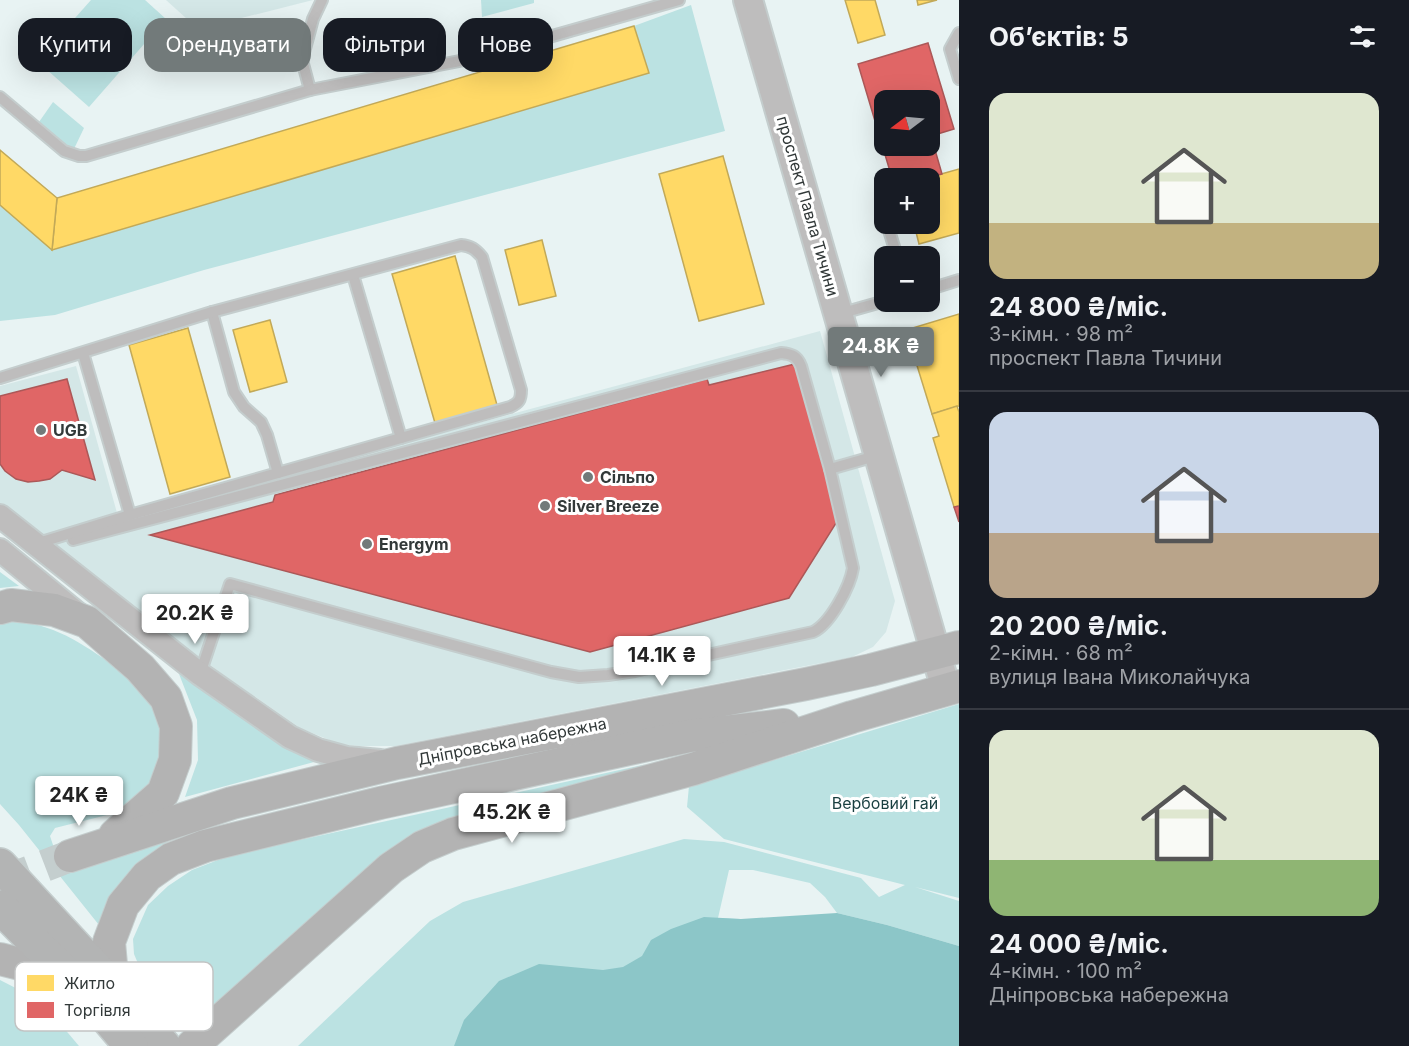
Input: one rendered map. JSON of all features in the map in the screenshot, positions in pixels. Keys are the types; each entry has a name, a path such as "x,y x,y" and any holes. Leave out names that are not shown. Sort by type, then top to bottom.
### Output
{"highway":[{"path":"0,865 78,962"},
{"path":"0,907 66,962"},
{"path":"130,1032 164,1046"}],"main road":[{"path":"0,608 11,605 54,610 87,622 140,668 166,698 176,726 176,760 163,793 105,844"},
{"name":"Дніпровська набережна","path":"70,856 232,803 397,763 806,684 948,651"},
{"name":"Дніпровська набережна","path":"213,1027 391,868 422,847 453,834 693,769 953,687"},
{"name":"Дніпровська набережна","path":"107,962 109,942 123,905 147,876 171,859 205,846 380,803 689,736 852,717"},
{"path":"0,958 15,962"}],"street":[{"name":"проспект Павла Тичини","path":"748,0 879,455 948,651 953,687"},
{"path":"0,516 200,674 290,737 318,750 347,758 397,763"},
{"path":"0,550 87,622"}],"lane":[{"path":"310,90 302,60 313,18 322,0"},
{"path":"0,97 63,151 79,156 310,90 475,58 680,0"},
{"path":"959,33 950,49 959,79"},
{"path":"0,378 212,312 461,245 476,249 482,257 521,390 518,404 510,407 34,544"},
{"path":"353,274 401,438"},
{"path":"940,285 959,280"},
{"path":"839,314 874,304"},
{"path":"212,312 234,392 244,407 261,422 278,473"},
{"path":"83,353 129,515"},
{"path":"73,540 781,353 797,358 830,469 853,568 851,578 826,623 813,632 635,671 579,677 550,672 230,584 200,674"},
{"path":"830,469 879,455"}],"shaded area":[{"path":"166,0 313,0 242,18 186,18"},
{"path":"820,331 895,601 886,632 873,647 852,657 395,746 339,744 300,728 225,676 0,510 0,386 76,366 119,520"},
{"path":"837,913 959,946 959,1046 454,1046 464,1020 499,981 539,964 603,970 623,967 642,956 651,940 671,929 704,917 741,919"}],"green space":[{"path":"91,0 145,0 165,18 144,18 144,44 132,58 132,18 75,18"},
{"path":"481,0 534,0 534,3 482,17"},
{"path":"691,5 725,131 204,270 55,315 0,321 0,205 52,249 649,73 634,26"},
{"path":"49,72 120,72 89,107"},
{"path":"53,102 84,128 73,151 39,122"},
{"path":"0,572 19,586 0,588"},
{"path":"0,621 16,621 46,627 72,638 140,685 152,698 162,715 163,770 133,804 111,814 55,828 50,836 61,869 71,872 171,839 135,868 103,930 0,804"},
{"path":"179,674 314,762 185,797 198,760 197,720"},
{"name":"Вербовий гай","path":"959,704 959,898 915,887 959,901 959,946 837,913 810,883 753,870 729,870 718,918 740,919 646,1046 298,1046 430,921 463,902 684,839 724,842 861,878 879,897 905,885 724,839 687,807 689,786"},
{"path":"647,764 425,832 365,873 213,1005 213,962 137,962 134,954 133,939 148,905 168,886 192,870 231,855"},
{"path":"0,980 15,988 15,1031 66,1031 79,1046 0,1046"}],"building: Житло":[{"path":"845,0 875,0 885,35 858,43"},
{"path":"917,0 937,0 918,5"},
{"path":"634,26 649,73 52,250 57,198 480,72 553,72 553,50"},
{"path":"0,150 57,198 52,250 0,205"},
{"path":"723,156 764,304 699,321 659,174"},
{"path":"959,169 959,233 919,244 916,234 940,234 940,174"},
{"path":"542,240 556,296 519,305 505,250"},
{"path":"455,256 497,405 435,423 392,274"},
{"path":"959,314 959,406 932,414 906,330"},
{"path":"270,320 287,382 250,392 233,330"},
{"path":"188,328 230,477 170,494 129,345"},
{"path":"957,406 959,412 959,506 954,507 933,438 939,436 932,414"}],"building: Торгівля":[{"path":"928,43 954,129 940,133 940,90 874,90 874,118 858,64"},
{"path":"885,156 937,156 942,174 940,175 940,168 889,168"},
{"name":"Silver Breeze","path":"795,364 838,520 789,598 590,652 150,535 273,502 275,495 707,379 709,385"},
{"name":"UGB","path":"67,379 95,480 62,470 50,479 28,482 16,479 0,464 0,396"},
{"path":"959,506 959,522 954,507"}],"tunnel":[{"path":"0,883 70,856"}],"place":[{"name":"UGB","path":"41,430"},
{"name":"Сільпо","path":"588,477"},
{"name":"Silver Breeze","path":"545,506"},
{"name":"Energym","path":"367,544"}]}
